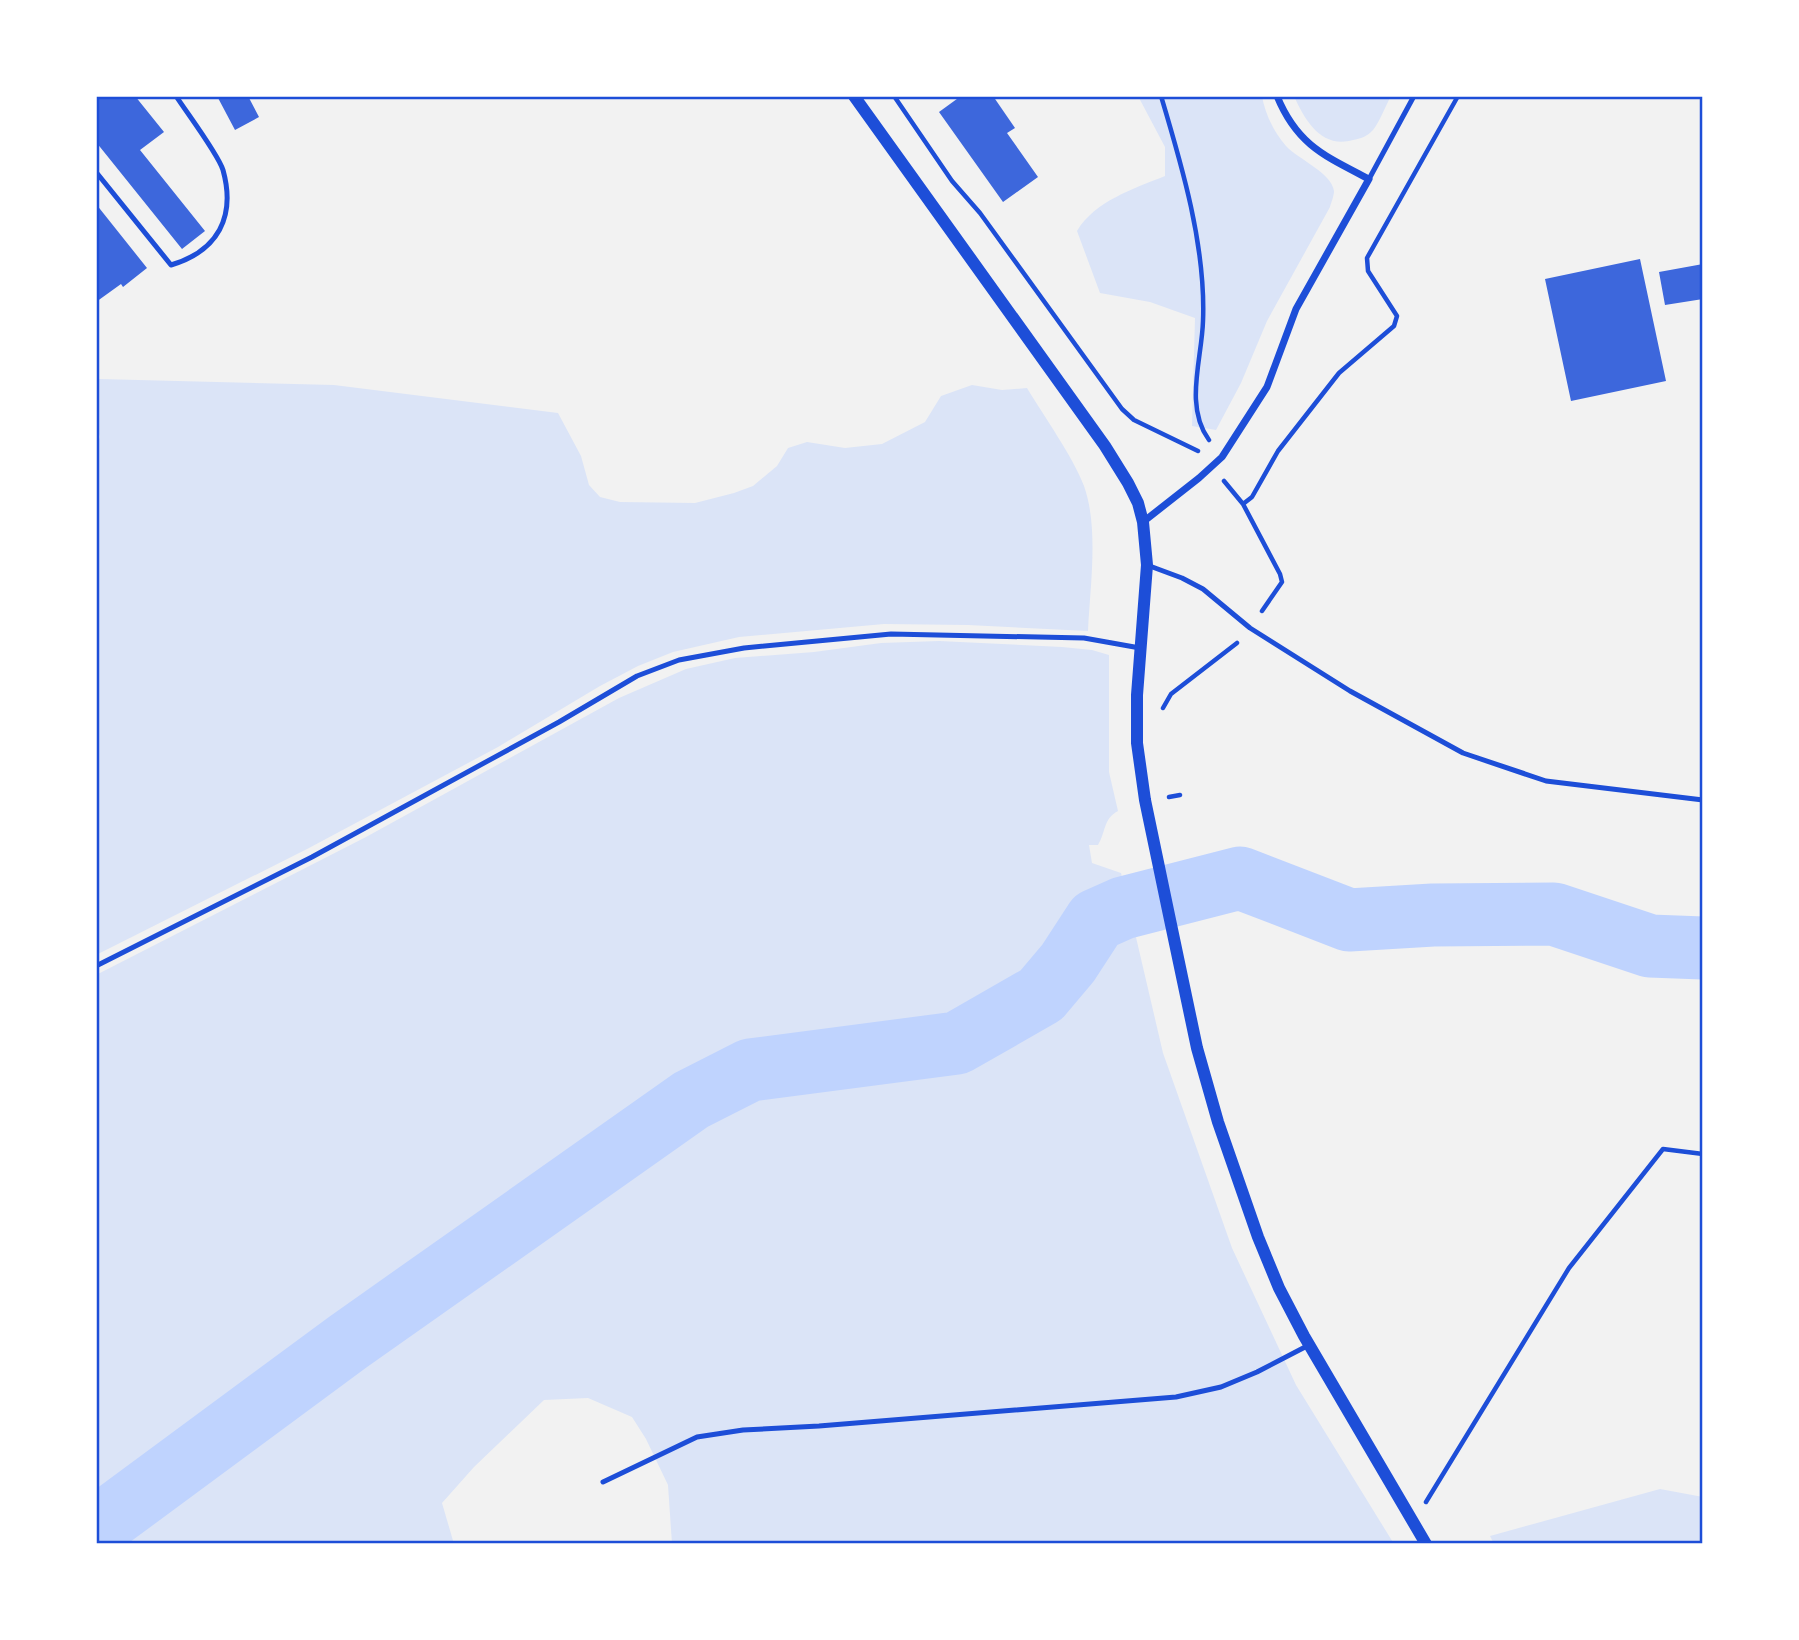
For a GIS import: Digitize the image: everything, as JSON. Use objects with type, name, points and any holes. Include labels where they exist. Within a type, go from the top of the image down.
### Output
[{"type":"street","points":[[854,96],[1105,446],[1138,503],[1143,522],[1147,565],[1140,648],[1137,743],[1150,823],[1197,1048],[1239,1185],[1279,1289],[1426,1544]]},
{"type":"street","points":[[1143,522],[1222,457],[1267,387],[1296,309],[1369,179],[1328,158],[1305,142],[1286,119],[1277,96]]},
{"type":"lane","points":[[96,172],[171,265],[190,260],[216,239],[228,211],[223,168],[176,96]]},
{"type":"lane","points":[[1369,179],[1414,96]]},
{"type":"lane","points":[[1147,565],[1203,589],[1250,628],[1350,691],[1463,753],[1546,781],[1703,800]]},
{"type":"lane","points":[[96,966],[312,857],[559,722],[637,676],[679,660],[744,648],[891,634],[1084,638],[1140,648]]},
{"type":"lane","points":[[603,1482],[697,1437],[743,1430],[1177,1397],[1221,1387],[1258,1373],[1309,1345]]},
{"type":"path","points":[[894,96],[952,181],[980,213],[1122,409],[1149,428],[1195,449],[1243,504],[1273,556],[1282,582],[1250,628],[1240,642],[1171,694],[1161,714]]},
{"type":"path","points":[[1161,96],[1174,140],[1201,262],[1203,321],[1196,401],[1201,430],[1222,457]]},
{"type":"path","points":[[1243,504],[1252,497],[1278,451],[1339,373],[1394,326],[1397,316],[1368,271],[1367,258],[1458,96]]},
{"type":"path","points":[[1167,787],[1168,797],[1180,795]]},
{"type":"path","points":[[1408,1514],[1428,1500],[1437,1487],[1569,1268],[1663,1149],[1703,1154]]},
{"type":"shaded area","points":[[1138,96],[1262,96],[1268,116],[1282,141],[1327,178],[1334,191],[1330,207],[1267,321],[1241,383],[1216,430],[1192,426],[1195,318],[1150,302],[1100,293],[1077,231],[1104,204],[1165,176],[1165,147]]},
{"type":"shaded area","points":[[1294,96],[1391,96],[1371,132],[1361,138],[1342,142],[1324,137],[1316,131]]},
{"type":"shaded area","points":[[96,381],[334,385],[558,413],[581,456],[589,485],[600,497],[620,502],[695,503],[753,486],[777,466],[788,448],[807,442],[845,448],[882,444],[925,422],[941,396],[972,385],[1002,390],[1027,388],[1073,462],[1089,502],[1092,558],[1088,631],[884,624],[739,637],[673,652],[600,686],[498,747],[309,848],[96,955],[96,447],[100,437],[96,424]]},
{"type":"shaded area","points":[[939,641],[1062,647],[1109,655],[1109,772],[1118,811],[1107,822],[1098,845],[1089,845],[1092,863],[1121,873],[1163,1053],[1232,1248],[1296,1385],[1394,1544],[672,1544],[668,1485],[646,1439],[632,1417],[588,1398],[544,1400],[474,1467],[442,1503],[454,1544],[96,1544],[96,975],[366,837],[619,698],[686,669],[735,658],[814,652],[881,643]]},
{"type":"shaded area","points":[[1660,1489],[1703,1497],[1703,1544],[1494,1544],[1490,1536]]},
{"type":"building","points":[[96,96],[135,96],[164,132],[140,150],[205,231],[182,249],[96,142]]},
{"type":"building","points":[[217,96],[248,96],[259,117],[235,130]]},
{"type":"building","points":[[961,96],[993,96],[1015,128],[1007,133],[1038,177],[1003,202],[939,112]]},
{"type":"building","points":[[96,204],[147,268],[123,287],[121,284],[96,302]]},
{"type":"building","points":[[1640,259],[1666,381],[1571,401],[1545,279]]},
{"type":"building","points":[[1703,264],[1703,299],[1665,305],[1659,272]]},
{"type":"waterway","points":[[96,1528],[348,1342],[691,1100],[750,1070],[957,1043],[1041,995],[1068,963],[1096,920],[1123,908],[1240,878],[1349,920],[1433,915],[1554,914],[1650,946],[1703,948]]}]
